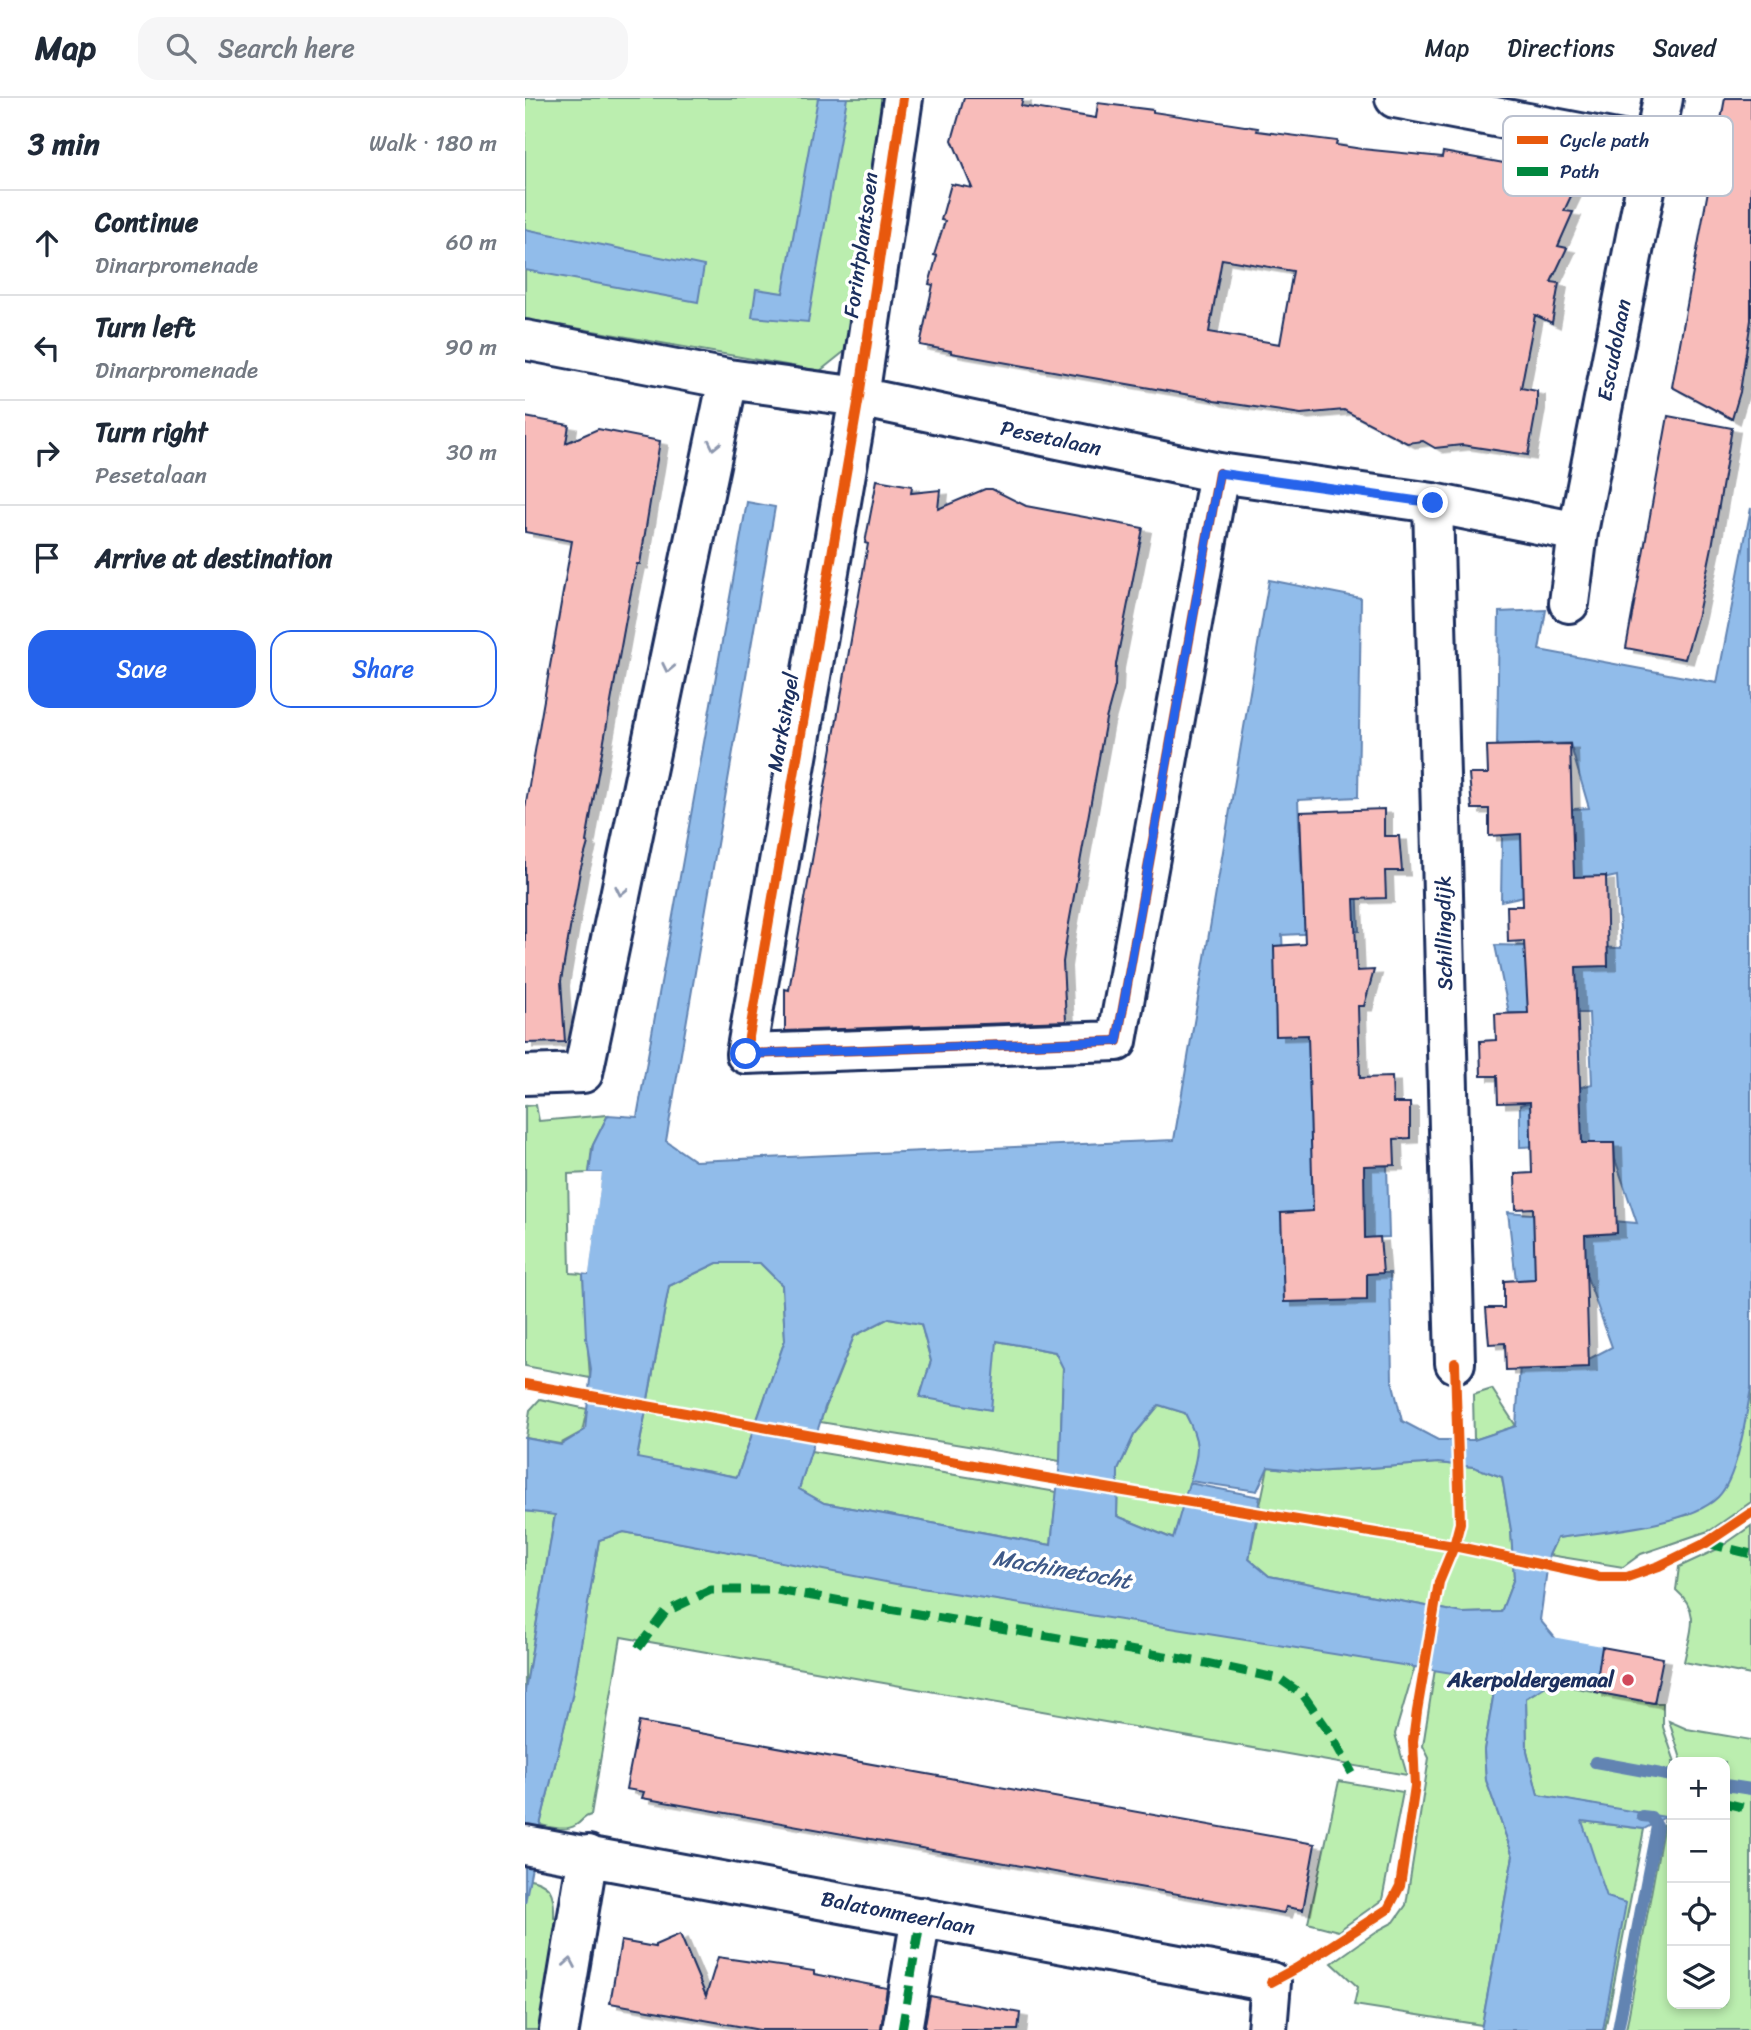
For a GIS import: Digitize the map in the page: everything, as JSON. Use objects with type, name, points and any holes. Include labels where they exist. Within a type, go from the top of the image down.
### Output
[{"type":"street","name":"Forintplantsoen","points":[[859,397],[903,98]]},
{"type":"street","points":[[1395,98],[1503,119]]},
{"type":"street","name":"Escudolaan","points":[[1660,116],[1663,98]]},
{"type":"street","name":"Escudolaan","points":[[1569,603],[1578,532],[1644,196]]},
{"type":"street","name":"Pesetalaan","points":[[525,340],[728,379],[859,397],[1219,473],[1433,503],[1578,532]]},
{"type":"street","points":[[525,1075],[583,1073],[728,379]]},
{"type":"street","name":"Marksingel","points":[[859,397],[746,1054],[1117,1041],[1219,473]]},
{"type":"street","name":"Schillingdijk","points":[[1433,503],[1455,1363]]},
{"type":"street","name":"Balatonmeerlaan","points":[[538,1847],[1271,1982],[1267,2030]]},
{"type":"street","points":[[559,2030],[588,1856]]},
{"type":"street","points":[[902,2030],[921,1917]]},
{"type":"green space","points":[[525,98],[893,98],[850,347],[820,371],[525,319]]},
{"type":"green space","points":[[536,1105],[539,1121],[608,1115],[592,1147],[589,1173],[568,1174],[570,1273],[583,1274],[590,1378],[525,1366],[525,1106]]},
{"type":"green space","points":[[717,1263],[760,1263],[782,1285],[785,1340],[737,1477],[637,1459],[669,1286]]},
{"type":"green space","points":[[889,1318],[921,1324],[931,1361],[920,1396],[997,1341],[1055,1352],[1063,1367],[1060,1461],[820,1422],[854,1336]]},
{"type":"green space","points":[[1751,1380],[1751,1502],[1711,1530],[1641,1554],[1623,1567],[1549,1555],[1557,1538],[1688,1515]]},
{"type":"green space","points":[[1492,1389],[1516,1426],[1474,1440],[1473,1395]]},
{"type":"green space","points":[[540,1399],[587,1409],[582,1432],[560,1444],[526,1438],[530,1410]]},
{"type":"green space","points":[[1159,1405],[1185,1413],[1195,1432],[1198,1453],[1174,1539],[1117,1516],[1118,1470],[1134,1435]]},
{"type":"green space","points":[[811,1451],[1057,1492],[1051,1545],[824,1503],[799,1489]]},
{"type":"green space","points":[[1438,1463],[1474,1467],[1502,1477],[1511,1530],[1514,1578],[1501,1612],[1463,1613],[1269,1576],[1249,1559],[1268,1467],[1315,1472]]},
{"type":"green space","points":[[525,1511],[555,1514],[525,1691]]},
{"type":"green space","points":[[1751,1526],[1751,1675],[1684,1662],[1692,1615],[1684,1598],[1676,1590],[1679,1567],[1718,1549]]},
{"type":"green space","points":[[624,1532],[920,1585],[1415,1666],[1395,1734],[1407,1775],[621,1637],[591,1815],[567,1828],[540,1825],[572,1696],[599,1540]]},
{"type":"green space","points":[[1435,1669],[1496,1680],[1484,1750],[1486,1780],[1513,1856],[1482,2025],[1354,2005],[1358,1987],[1332,1963],[1394,1922],[1406,1905],[1429,1758],[1423,1746]]},
{"type":"green space","points":[[1551,1683],[1663,1703],[1663,1727],[1673,1757],[1667,1757],[1667,2009],[1730,2009],[1730,1757],[1680,1757],[1669,1721],[1687,1729],[1751,1740],[1751,2030],[1626,2030],[1665,1818],[1538,1795],[1527,1752],[1526,1698]]},
{"type":"green space","points":[[1339,1781],[1403,1792],[1382,1900],[1338,1931],[1308,1923]]},
{"type":"green space","points":[[1559,1818],[1644,1829],[1605,2030],[1508,2030]]},
{"type":"green space","points":[[525,1878],[541,1882],[550,1890],[554,1901],[554,1918],[567,1921],[544,2030],[525,2030]]},
{"type":"water","points":[[818,98],[847,98],[808,322],[752,317],[756,289],[783,293]]},
{"type":"water","points":[[525,229],[704,266],[698,302],[525,270]]},
{"type":"water","points":[[747,502],[775,507],[666,1141],[695,1161],[1174,1140],[1269,580],[1361,598],[1358,797],[1298,800],[1302,885],[1357,882],[1359,931],[1282,935],[1286,1020],[1347,1017],[1320,1154],[1387,1166],[1389,1237],[1365,1238],[1364,1211],[1281,1213],[1367,1273],[1390,1273],[1392,1380],[1402,1421],[1438,1440],[1474,1440],[1516,1426],[1520,1364],[1585,1361],[1612,1347],[1587,1277],[1516,1280],[1508,1212],[1637,1223],[1615,1159],[1614,1143],[1520,1147],[1520,1105],[1592,1084],[1589,1013],[1509,1013],[1495,945],[1621,948],[1617,876],[1501,901],[1502,838],[1498,814],[1589,808],[1570,743],[1497,746],[1499,612],[1546,610],[1539,650],[1717,683],[1751,508],[1751,1388],[1744,1430],[1725,1488],[1704,1507],[1686,1515],[1642,1526],[1557,1538],[1549,1555],[1540,1620],[1570,1656],[1582,1658],[1578,1675],[1567,1673],[1526,1698],[1527,1752],[1538,1795],[1665,1817],[1644,1829],[1582,1821],[1607,1897],[1626,1903],[1603,2030],[1481,2030],[1513,1856],[1486,1780],[1484,1750],[1496,1680],[896,1584],[624,1532],[599,1540],[572,1696],[540,1825],[525,1903],[525,1691],[555,1515],[525,1511],[525,1438],[561,1445],[585,1430],[591,1369],[586,1338],[583,1274],[588,1274],[601,1173],[589,1173],[593,1145],[608,1115],[637,1117]],"holes":[[[717,1263],[760,1263],[782,1285],[785,1340],[737,1477],[637,1458],[669,1286]],[[889,1318],[921,1324],[931,1361],[920,1397],[991,1410],[997,1341],[1055,1352],[1063,1368],[1060,1461],[1051,1545],[824,1503],[799,1489],[825,1407],[854,1336]],[[1159,1405],[1185,1413],[1194,1431],[1197,1446],[1190,1481],[1257,1491],[1268,1467],[1315,1472],[1438,1463],[1474,1467],[1502,1477],[1511,1530],[1514,1578],[1501,1612],[1463,1613],[1269,1576],[1249,1559],[1260,1497],[1189,1483],[1173,1539],[1117,1516],[1118,1470],[1134,1435]]]},
{"type":"pier","points":[[585,1173],[602,1173],[589,1274],[580,1273],[586,1270],[598,1176],[588,1177]]},
{"type":"building","points":[[964,98],[1023,98],[1021,106],[1096,118],[1098,103],[1258,128],[1257,131],[1337,141],[1336,145],[1362,149],[1442,157],[1443,152],[1503,163],[1503,196],[1571,196],[1564,211],[1573,212],[1558,246],[1567,248],[1551,282],[1559,283],[1552,323],[1535,315],[1521,388],[1537,391],[1528,455],[1462,445],[1435,448],[1423,441],[1407,443],[1344,410],[1301,414],[1214,401],[920,345],[933,285],[929,284],[937,256],[934,255],[945,221],[941,220],[951,184],[972,188],[952,140]],"holes":[[[1222,259],[1293,271],[1280,344],[1209,332]]]},
{"type":"building","points":[[1725,98],[1751,98],[1751,320],[1740,392],[1732,419],[1672,387],[1707,196],[1733,196],[1733,116],[1722,116]]},
{"type":"building","points":[[1668,416],[1732,428],[1712,547],[1685,659],[1626,648]]},
{"type":"building","points":[[525,417],[569,425],[566,443],[598,429],[660,441],[640,564],[637,564],[630,597],[586,842],[588,843],[580,871],[561,981],[565,1042],[525,1043],[525,808],[572,541],[525,532]]},
{"type":"building","points":[[877,480],[912,486],[911,493],[940,490],[938,509],[985,489],[992,489],[1026,506],[1143,528],[1068,929],[1063,962],[1066,1021],[785,1031],[785,989],[789,990]]},
{"type":"building","points":[[1570,744],[1574,877],[1606,876],[1608,966],[1576,967],[1582,1143],[1614,1143],[1617,1233],[1585,1235],[1589,1367],[1506,1370],[1505,1343],[1489,1344],[1486,1308],[1504,1308],[1504,1281],[1535,1279],[1533,1208],[1516,1209],[1515,1174],[1532,1173],[1530,1102],[1498,1103],[1497,1076],[1481,1076],[1480,1041],[1496,1040],[1495,1014],[1528,1013],[1524,941],[1508,942],[1507,906],[1523,906],[1521,834],[1489,836],[1489,809],[1472,809],[1469,774],[1488,774],[1487,746]]},
{"type":"building","points":[[1384,809],[1384,836],[1399,836],[1402,871],[1385,871],[1386,898],[1354,899],[1357,971],[1374,970],[1364,1006],[1358,1006],[1360,1078],[1392,1077],[1393,1103],[1410,1103],[1410,1138],[1394,1139],[1395,1165],[1364,1166],[1365,1238],[1380,1237],[1383,1273],[1367,1274],[1367,1300],[1284,1302],[1281,1213],[1313,1211],[1308,1035],[1276,1036],[1274,946],[1305,944],[1300,812]]},
{"type":"building","name":"Akerpoldergemaal","points":[[1602,1647],[1663,1658],[1654,1703],[1595,1692]]},
{"type":"building","points":[[639,1722],[1315,1844],[1303,1910],[1286,1907],[1284,1913],[642,1798],[644,1792],[626,1789]]},
{"type":"building","points":[[680,1934],[706,1996],[718,1957],[814,1971],[814,1974],[887,1988],[881,2030],[760,2030],[610,2003],[621,1941],[655,1947]]},
{"type":"building","points":[[930,1996],[1020,2013],[1018,2030],[924,2030]]},
{"type":"waterway","name":"Machinetocht","points":[[1522,1654],[1599,1668]]},
{"type":"waterway","points":[[1595,1762],[1667,1775]]},
{"type":"waterway","points":[[1730,1786],[1751,1789]]},
{"type":"waterway","points":[[1618,2030],[1657,1826],[1651,1817],[1642,1816]]},
{"type":"marked path","points":[[1706,1543],[1751,1554]]},
{"type":"marked path","points":[[638,1648],[665,1612],[711,1590],[777,1590],[1206,1663],[1280,1679],[1304,1696],[1330,1733],[1352,1773]]},
{"type":"marked path","points":[[1730,1804],[1751,1809]]},
{"type":"marked path","points":[[902,2030],[921,1917]]},
{"type":"cycle path","points":[[903,98],[859,397],[746,1054],[1117,1041],[1219,473]]},
{"type":"cycle path","points":[[1271,1982],[1388,1909],[1400,1886],[1415,1786],[1413,1741],[1417,1711],[1439,1582],[1460,1523],[1455,1363]]},
{"type":"cycle path","points":[[525,1384],[1040,1477],[1454,1546],[1600,1577],[1627,1577],[1659,1566],[1706,1543],[1751,1513]]},
{"type":"place","name":"Akerpoldergemaal","points":[[1628,1680]]},
{"type":"route","points":[[746,1054],[1117,1041],[1219,473],[1433,503]]}]
